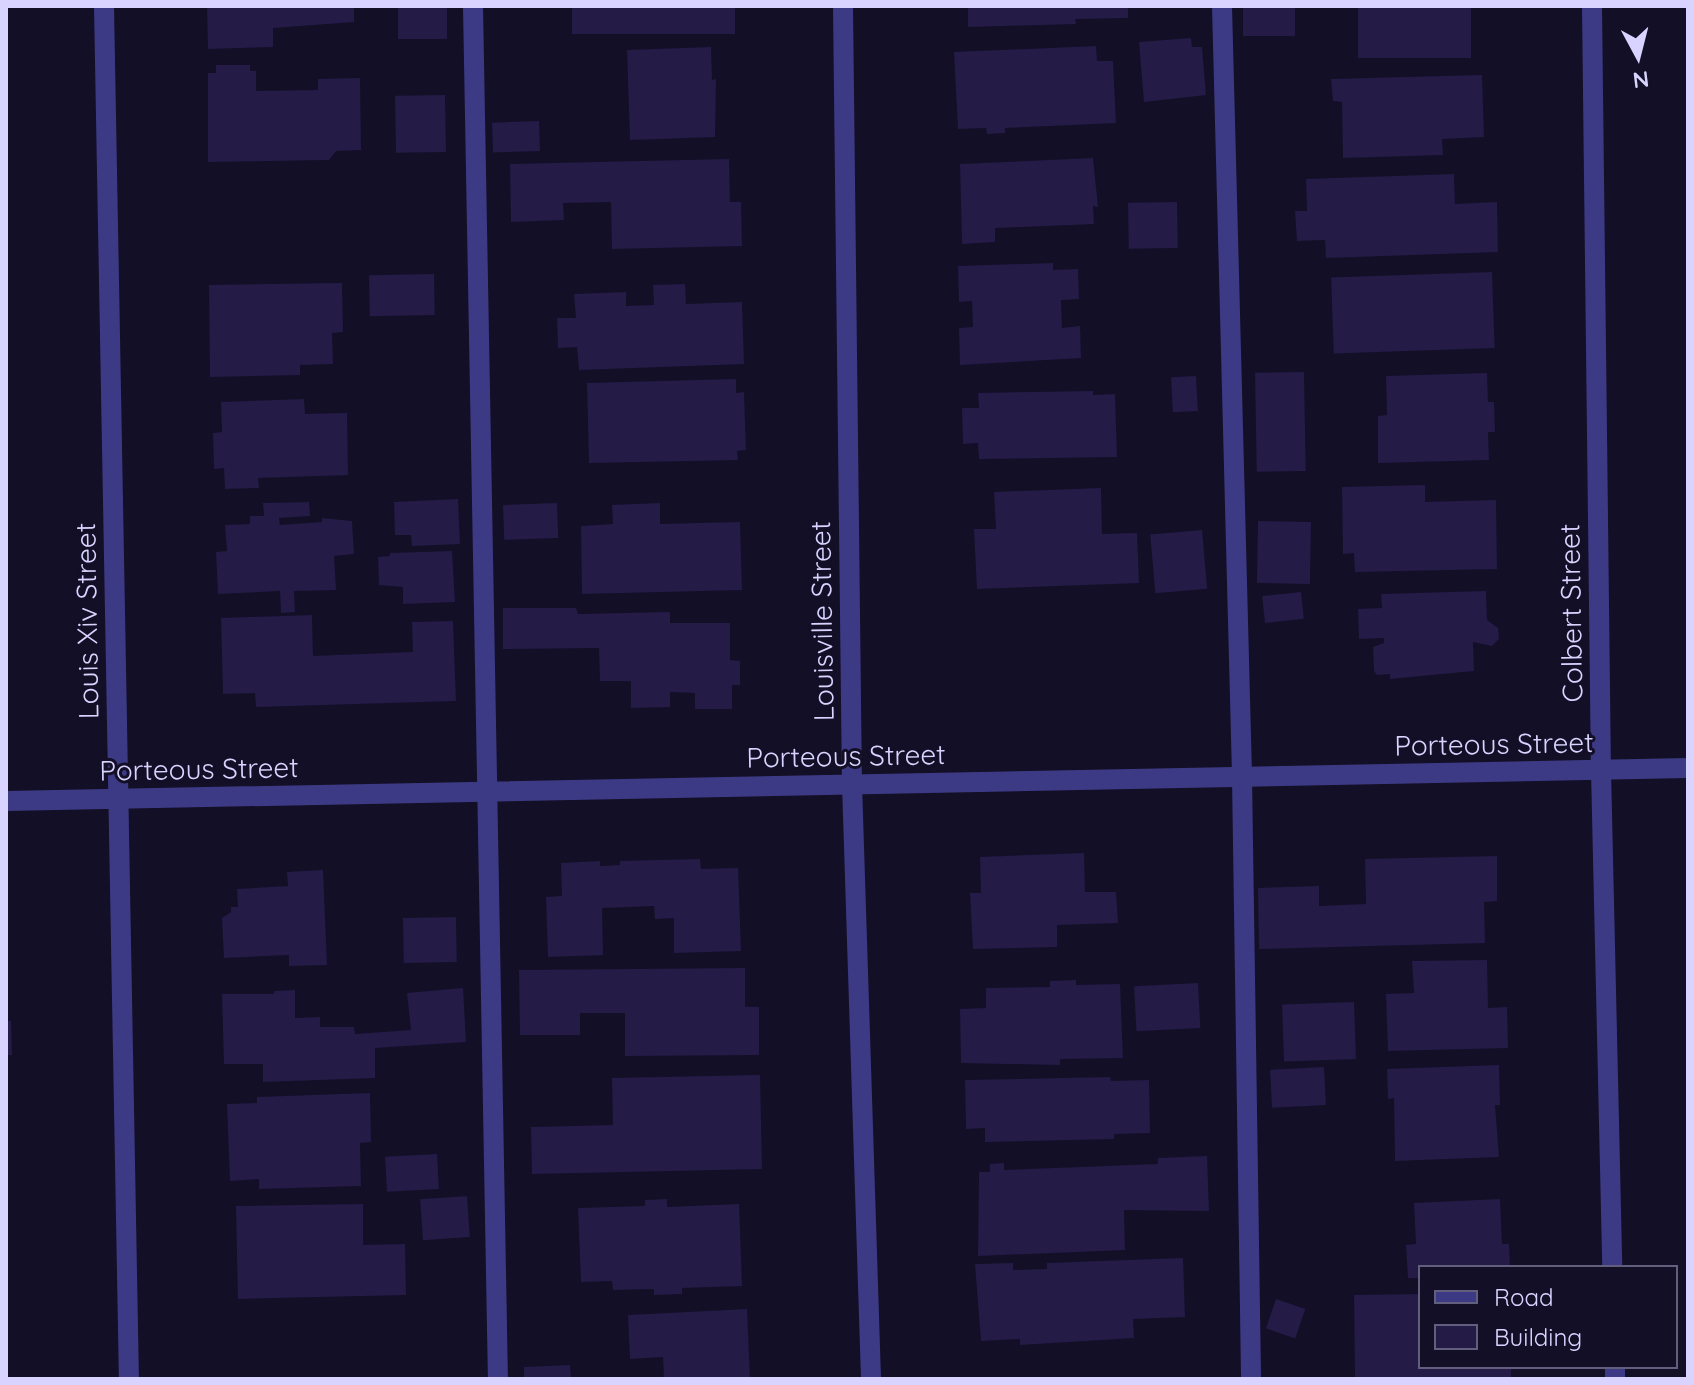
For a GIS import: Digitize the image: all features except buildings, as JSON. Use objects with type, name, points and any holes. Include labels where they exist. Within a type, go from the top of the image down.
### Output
[{"type":"street","name":"Louis Xiv Street","points":[[104,6],[129,1379]]},
{"type":"street","points":[[473,6],[498,1379]]},
{"type":"street","name":"Louisville Street","points":[[843,6],[852,784],[871,1379]]},
{"type":"street","points":[[1222,6],[1242,777],[1251,1379]]},
{"type":"street","name":"Colbert Street","points":[[1592,6],[1601,770],[1612,1265]]},
{"type":"street","name":"Porteous Street","points":[[6,801],[1688,768]]}]
